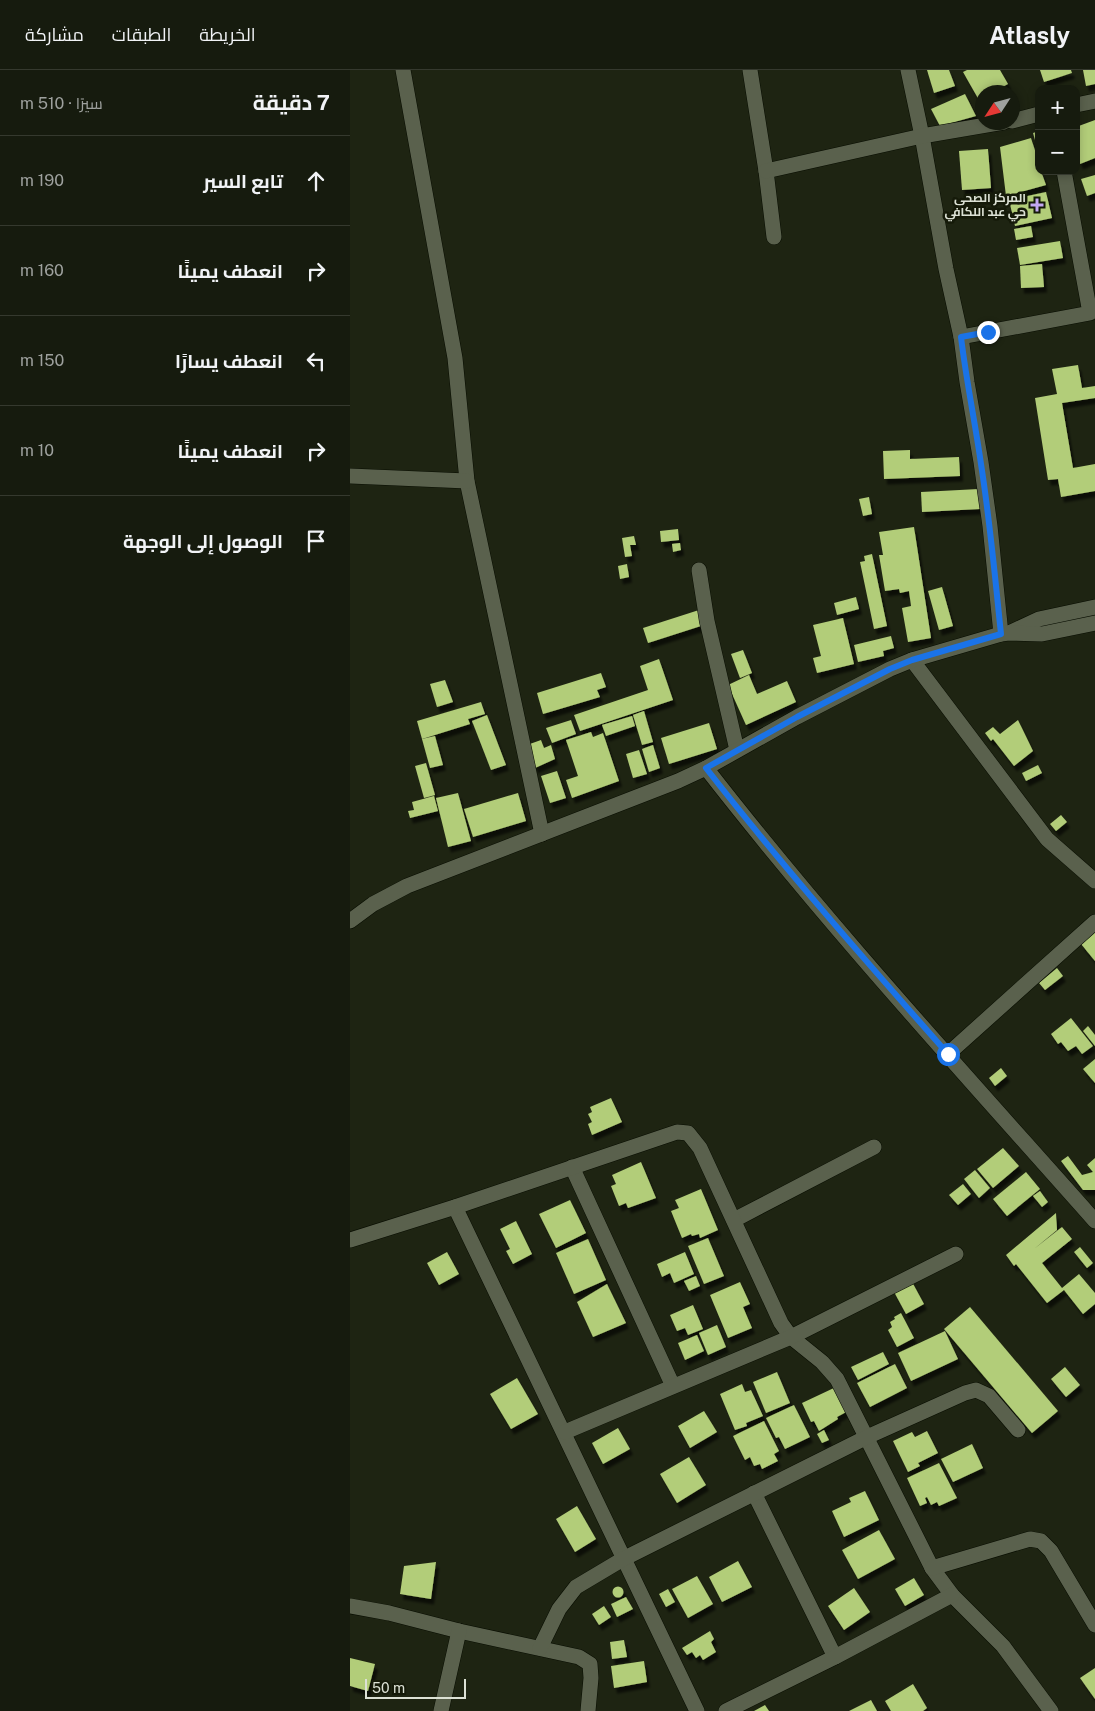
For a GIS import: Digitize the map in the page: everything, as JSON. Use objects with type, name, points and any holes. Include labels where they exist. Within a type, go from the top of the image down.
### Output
[{"type":"street","points":[[403,70],[455,358],[467,481],[542,834]]},
{"type":"street","points":[[750,70],[774,237]]},
{"type":"street","points":[[908,70],[922,136],[944,261],[961,337],[1005,633]]},
{"type":"street","points":[[1080,104],[1095,101]]},
{"type":"street","points":[[1020,118],[1035,115]]},
{"type":"street","points":[[766,171],[922,136],[975,127]]},
{"type":"street","points":[[961,337],[1093,313],[1065,175]]},
{"type":"street","points":[[350,476],[467,481]]},
{"type":"street","points":[[699,570],[707,621],[737,750]]},
{"type":"street","points":[[350,921],[373,904],[407,886],[678,781],[706,768],[805,712],[890,669],[912,660],[1005,633],[1039,619],[1095,607]]},
{"type":"street","points":[[1005,633],[1042,634],[1095,623]]},
{"type":"street","points":[[912,660],[1047,839],[1095,881]]},
{"type":"street","points":[[706,768],[742,815],[836,926],[1095,1221]]},
{"type":"street","points":[[948,1054],[1095,922]]},
{"type":"street","points":[[350,1240],[677,1132],[688,1133],[700,1148],[781,1323],[791,1337],[822,1362],[837,1379],[932,1568],[952,1595],[1002,1646],[1051,1711]]},
{"type":"street","points":[[734,1220],[874,1147]]},
{"type":"street","points":[[572,1167],[673,1386]]},
{"type":"street","points":[[455,1206],[565,1432],[623,1559],[697,1711]]},
{"type":"street","points":[[565,1432],[791,1337],[956,1254]]},
{"type":"street","points":[[540,1648],[559,1609],[576,1587],[623,1559],[867,1437],[976,1390],[989,1396],[1018,1430]]},
{"type":"street","points":[[754,1493],[835,1657]]},
{"type":"street","points":[[932,1568],[1030,1539],[1042,1541],[1051,1551],[1095,1625]]},
{"type":"street","points":[[726,1711],[835,1657],[952,1595]]},
{"type":"street","points":[[350,1606],[389,1613],[459,1631],[579,1657],[590,1664],[591,1678],[588,1711]]},
{"type":"street","points":[[442,1711],[459,1631]]},
{"type":"building","points":[[927,70],[949,70],[955,86],[934,93]]},
{"type":"building","points":[[967,70],[1000,70],[1008,84],[975,85],[975,93],[963,72]]},
{"type":"building","points":[[1040,70],[1071,70],[1072,73],[1044,82]]},
{"type":"building","points":[[1083,70],[1095,70],[1095,84],[1086,86]]},
{"type":"building","points":[[965,94],[975,116],[940,126],[931,109]]},
{"type":"building","points":[[1095,120],[1095,158],[1080,164],[1080,130],[1080,126]]},
{"type":"building","points":[[1031,138],[1035,150],[1035,175],[1042,175],[1046,185],[1006,196],[1000,147]]},
{"type":"building","points":[[988,149],[991,188],[962,190],[959,151]]},
{"type":"building","points":[[1095,175],[1095,193],[1087,196],[1081,179]]},
{"type":"building","points":[[1046,192],[1052,218],[1015,226],[1009,200]]},
{"type":"building","points":[[1031,226],[1033,237],[1016,240],[1014,229]]},
{"type":"building","points":[[1060,241],[1063,258],[1020,265],[1017,248]]},
{"type":"building","points":[[1042,264],[1044,287],[1021,288],[1020,266]]},
{"type":"building","points":[[1078,365],[1082,388],[1095,386],[1095,398],[1062,403],[1073,468],[1095,464],[1095,491],[1061,497],[1058,479],[1048,480],[1035,398],[1057,394],[1052,369]]},
{"type":"building","points":[[910,450],[910,459],[959,457],[960,476],[884,479],[883,451]]},
{"type":"building","points":[[979,489],[980,509],[922,512],[921,492]]},
{"type":"building","points":[[869,497],[872,514],[863,516],[859,499]]},
{"type":"building","points":[[914,527],[931,638],[908,642],[902,608],[911,606],[909,591],[900,593],[899,589],[885,591],[879,555],[883,555],[879,532]]},
{"type":"building","points":[[678,529],[679,540],[661,542],[660,531]]},
{"type":"building","points":[[634,536],[636,545],[630,545],[632,556],[625,557],[622,538]]},
{"type":"building","points":[[680,543],[681,550],[673,552],[672,544]]},
{"type":"building","points":[[872,554],[887,626],[874,629],[860,562],[865,561],[864,556]]},
{"type":"building","points":[[627,564],[629,577],[620,579],[618,566]]},
{"type":"building","points":[[942,587],[953,626],[939,630],[928,591]]},
{"type":"building","points":[[856,597],[859,609],[837,615],[834,603]]},
{"type":"building","points":[[699,610],[704,625],[648,643],[643,628]]},
{"type":"building","points":[[843,618],[854,664],[817,673],[813,658],[821,656],[813,625]]},
{"type":"building","points":[[891,636],[894,648],[883,651],[884,656],[858,662],[854,645]]},
{"type":"building","points":[[743,650],[752,673],[740,678],[731,654]]},
{"type":"building","points":[[659,659],[673,700],[580,731],[574,715],[648,690],[640,666]]},
{"type":"building","points":[[601,673],[606,687],[597,690],[600,697],[543,714],[537,693]]},
{"type":"building","points":[[749,675],[757,694],[787,681],[796,702],[746,725],[728,685]]},
{"type":"building","points":[[445,680],[453,702],[437,707],[430,684]]},
{"type":"building","points":[[481,702],[485,714],[468,719],[470,724],[422,739],[417,721]]},
{"type":"building","points":[[644,711],[653,742],[642,745],[633,715]]},
{"type":"building","points":[[487,715],[506,765],[491,770],[472,721]]},
{"type":"building","points":[[632,716],[635,726],[606,736],[602,725]]},
{"type":"building","points":[[571,720],[576,734],[552,743],[546,728]]},
{"type":"building","points":[[1018,720],[1033,751],[1014,766],[993,739],[991,741],[985,733],[993,727],[1000,734]]},
{"type":"building","points":[[709,723],[717,749],[669,764],[661,738]]},
{"type":"building","points":[[591,732],[593,737],[603,733],[619,781],[572,798],[566,780],[578,776],[566,740]]},
{"type":"building","points":[[435,736],[443,765],[430,768],[422,739]]},
{"type":"building","points":[[541,740],[544,748],[551,745],[555,759],[535,768],[527,745]]},
{"type":"building","points":[[653,745],[660,768],[649,772],[642,749]]},
{"type":"building","points":[[639,750],[647,774],[633,778],[626,754]]},
{"type":"building","points":[[426,763],[435,795],[424,798],[415,766]]},
{"type":"building","points":[[1038,765],[1042,773],[1026,781],[1022,773]]},
{"type":"building","points":[[557,771],[566,798],[550,803],[541,776]]},
{"type":"building","points":[[458,793],[471,841],[448,847],[436,798]]},
{"type":"building","points":[[518,793],[526,821],[473,837],[464,809]]},
{"type":"building","points":[[434,796],[438,811],[410,818],[408,811],[414,810],[412,802]]},
{"type":"building","points":[[1061,815],[1067,822],[1056,831],[1050,824]]},
{"type":"building","points":[[1095,932],[1095,961],[1081,944]]},
{"type":"building","points":[[1057,968],[1063,976],[1045,990],[1039,983]]},
{"type":"building","points":[[1071,1018],[1093,1046],[1082,1054],[1076,1046],[1068,1051],[1061,1042],[1058,1044],[1051,1034]]},
{"type":"building","points":[[1088,1026],[1095,1035],[1095,1046],[1083,1031]]},
{"type":"building","points":[[1095,1059],[1095,1083],[1083,1069]]},
{"type":"building","points":[[1001,1068],[1007,1076],[995,1086],[989,1078]]},
{"type":"building","points":[[611,1098],[622,1122],[592,1135],[588,1124],[592,1122],[588,1114],[592,1112],[590,1107]]},
{"type":"building","points":[[1003,1148],[1019,1166],[993,1188],[977,1169]]},
{"type":"building","points":[[1068,1156],[1082,1175],[1093,1172],[1087,1165],[1095,1158],[1095,1190],[1083,1190],[1061,1161]]},
{"type":"building","points":[[641,1162],[656,1198],[628,1208],[626,1203],[619,1206],[611,1186],[616,1184],[612,1175]]},
{"type":"building","points":[[975,1170],[990,1188],[979,1198],[964,1179]]},
{"type":"building","points":[[1026,1172],[1040,1189],[1007,1216],[993,1199]]},
{"type":"building","points":[[963,1184],[971,1194],[958,1205],[949,1195]]},
{"type":"building","points":[[701,1189],[718,1230],[700,1238],[699,1234],[692,1236],[691,1234],[682,1238],[671,1211],[679,1208],[675,1200]]},
{"type":"building","points":[[1040,1191],[1048,1202],[1042,1207],[1033,1196]]},
{"type":"building","points":[[570,1200],[586,1233],[556,1248],[539,1214]]},
{"type":"building","points":[[1056,1213],[1057,1230],[1034,1249],[1062,1227],[1072,1239],[1042,1263],[1062,1288],[1079,1274],[1095,1293],[1095,1304],[1083,1314],[1064,1290],[1047,1303],[1016,1264],[1014,1266],[1006,1255]]},
{"type":"building","points":[[516,1221],[532,1254],[513,1264],[506,1251],[510,1249],[500,1229]]},
{"type":"building","points":[[708,1238],[724,1276],[704,1284],[688,1246]]},
{"type":"building","points":[[588,1239],[606,1280],[574,1294],[556,1253]]},
{"type":"building","points":[[1080,1247],[1093,1263],[1087,1268],[1074,1252]]},
{"type":"building","points":[[447,1252],[459,1274],[439,1285],[427,1263]]},
{"type":"building","points":[[685,1252],[694,1274],[674,1283],[670,1273],[662,1277],[657,1264]]},
{"type":"building","points":[[696,1276],[700,1286],[689,1291],[684,1281]]},
{"type":"building","points":[[911,1280],[924,1304],[906,1314],[893,1290]]},
{"type":"building","points":[[740,1282],[750,1304],[743,1307],[752,1328],[728,1338],[710,1295]]},
{"type":"building","points":[[607,1284],[626,1323],[593,1337],[577,1302]]},
{"type":"building","points":[[693,1305],[703,1329],[688,1335],[685,1328],[677,1331],[670,1315]]},
{"type":"building","points":[[970,1307],[1058,1411],[1032,1433],[944,1329]]},
{"type":"building","points":[[901,1313],[914,1338],[897,1347],[888,1330],[892,1327],[890,1322]]},
{"type":"building","points":[[717,1325],[726,1347],[708,1355],[699,1333]]},
{"type":"building","points":[[945,1331],[958,1359],[911,1381],[898,1353]]},
{"type":"building","points":[[697,1335],[704,1351],[685,1360],[678,1343]]},
{"type":"building","points":[[883,1352],[889,1364],[858,1380],[851,1367]]},
{"type":"building","points":[[895,1364],[907,1388],[870,1407],[857,1383]]},
{"type":"building","points":[[1065,1367],[1080,1385],[1066,1397],[1051,1379]]},
{"type":"building","points":[[777,1372],[790,1403],[766,1413],[753,1382]]},
{"type":"building","points":[[517,1378],[538,1414],[511,1429],[490,1394]]},
{"type":"building","points":[[742,1384],[745,1392],[751,1390],[763,1416],[746,1423],[747,1426],[735,1430],[720,1394]]},
{"type":"building","points":[[836,1387],[848,1411],[819,1431],[814,1421],[811,1422],[802,1403]]},
{"type":"building","points":[[794,1405],[810,1437],[785,1449],[779,1437],[776,1438],[766,1418]]},
{"type":"building","points":[[704,1411],[717,1432],[690,1448],[678,1426]]},
{"type":"building","points":[[764,1421],[779,1451],[774,1454],[778,1461],[762,1469],[760,1464],[754,1466],[750,1457],[745,1460],[733,1436]]},
{"type":"building","points":[[618,1428],[630,1449],[603,1464],[592,1443]]},
{"type":"building","points":[[824,1430],[829,1440],[822,1443],[817,1434]]},
{"type":"building","points":[[927,1431],[938,1453],[918,1463],[920,1466],[908,1472],[893,1441],[912,1432],[915,1437]]},
{"type":"building","points":[[972,1444],[983,1468],[953,1482],[941,1459]]},
{"type":"building","points":[[689,1457],[706,1485],[677,1503],[660,1474]]},
{"type":"building","points":[[939,1463],[957,1498],[939,1506],[937,1502],[931,1505],[927,1497],[925,1498],[927,1503],[920,1506],[907,1478]]},
{"type":"building","points":[[865,1491],[879,1520],[844,1537],[832,1511],[851,1502],[849,1498]]},
{"type":"building","points":[[577,1506],[596,1539],[575,1552],[556,1519]]},
{"type":"building","points":[[879,1530],[895,1559],[858,1579],[842,1550]]},
{"type":"building","points":[[738,1561],[752,1587],[722,1602],[709,1577]]},
{"type":"building","points":[[436,1562],[431,1599],[400,1594],[404,1566]]},
{"type":"building","points":[[697,1576],[713,1604],[688,1618],[672,1589]]},
{"type":"building","points":[[914,1578],[924,1595],[905,1606],[895,1589]]},
{"type":"building","points":[[616,1587],[620,1587],[623,1592],[622,1596],[616,1597],[613,1594],[613,1590]]},
{"type":"building","points":[[854,1588],[870,1612],[844,1630],[828,1606]]},
{"type":"building","points":[[668,1589],[675,1602],[666,1607],[659,1594]]},
{"type":"building","points":[[626,1597],[633,1609],[617,1617],[611,1604]]},
{"type":"building","points":[[604,1606],[611,1617],[599,1625],[592,1614]]},
{"type":"building","points":[[710,1631],[714,1639],[711,1642],[716,1652],[703,1660],[700,1655],[696,1658],[692,1652],[687,1655],[682,1648]]},
{"type":"building","points":[[624,1640],[627,1657],[612,1659],[610,1642]]},
{"type":"building","points":[[350,1658],[375,1664],[368,1691],[350,1686]]},
{"type":"building","points":[[644,1661],[647,1682],[614,1688],[611,1666]]},
{"type":"building","points":[[1095,1668],[1095,1699],[1080,1678]]},
{"type":"building","points":[[913,1684],[927,1708],[923,1711],[891,1711],[885,1701]]},
{"type":"building","points":[[871,1700],[877,1711],[849,1711]]},
{"type":"building","points":[[765,1705],[769,1711],[754,1711]]},
{"type":"place","name":"المركز الصحي حي عبد اللكافي","points":[[1037,205]]},
{"type":"route","points":[[948,1054],[742,815],[706,768],[797,717],[901,664],[1001,634],[990,526],[961,337],[988,332]]}]
